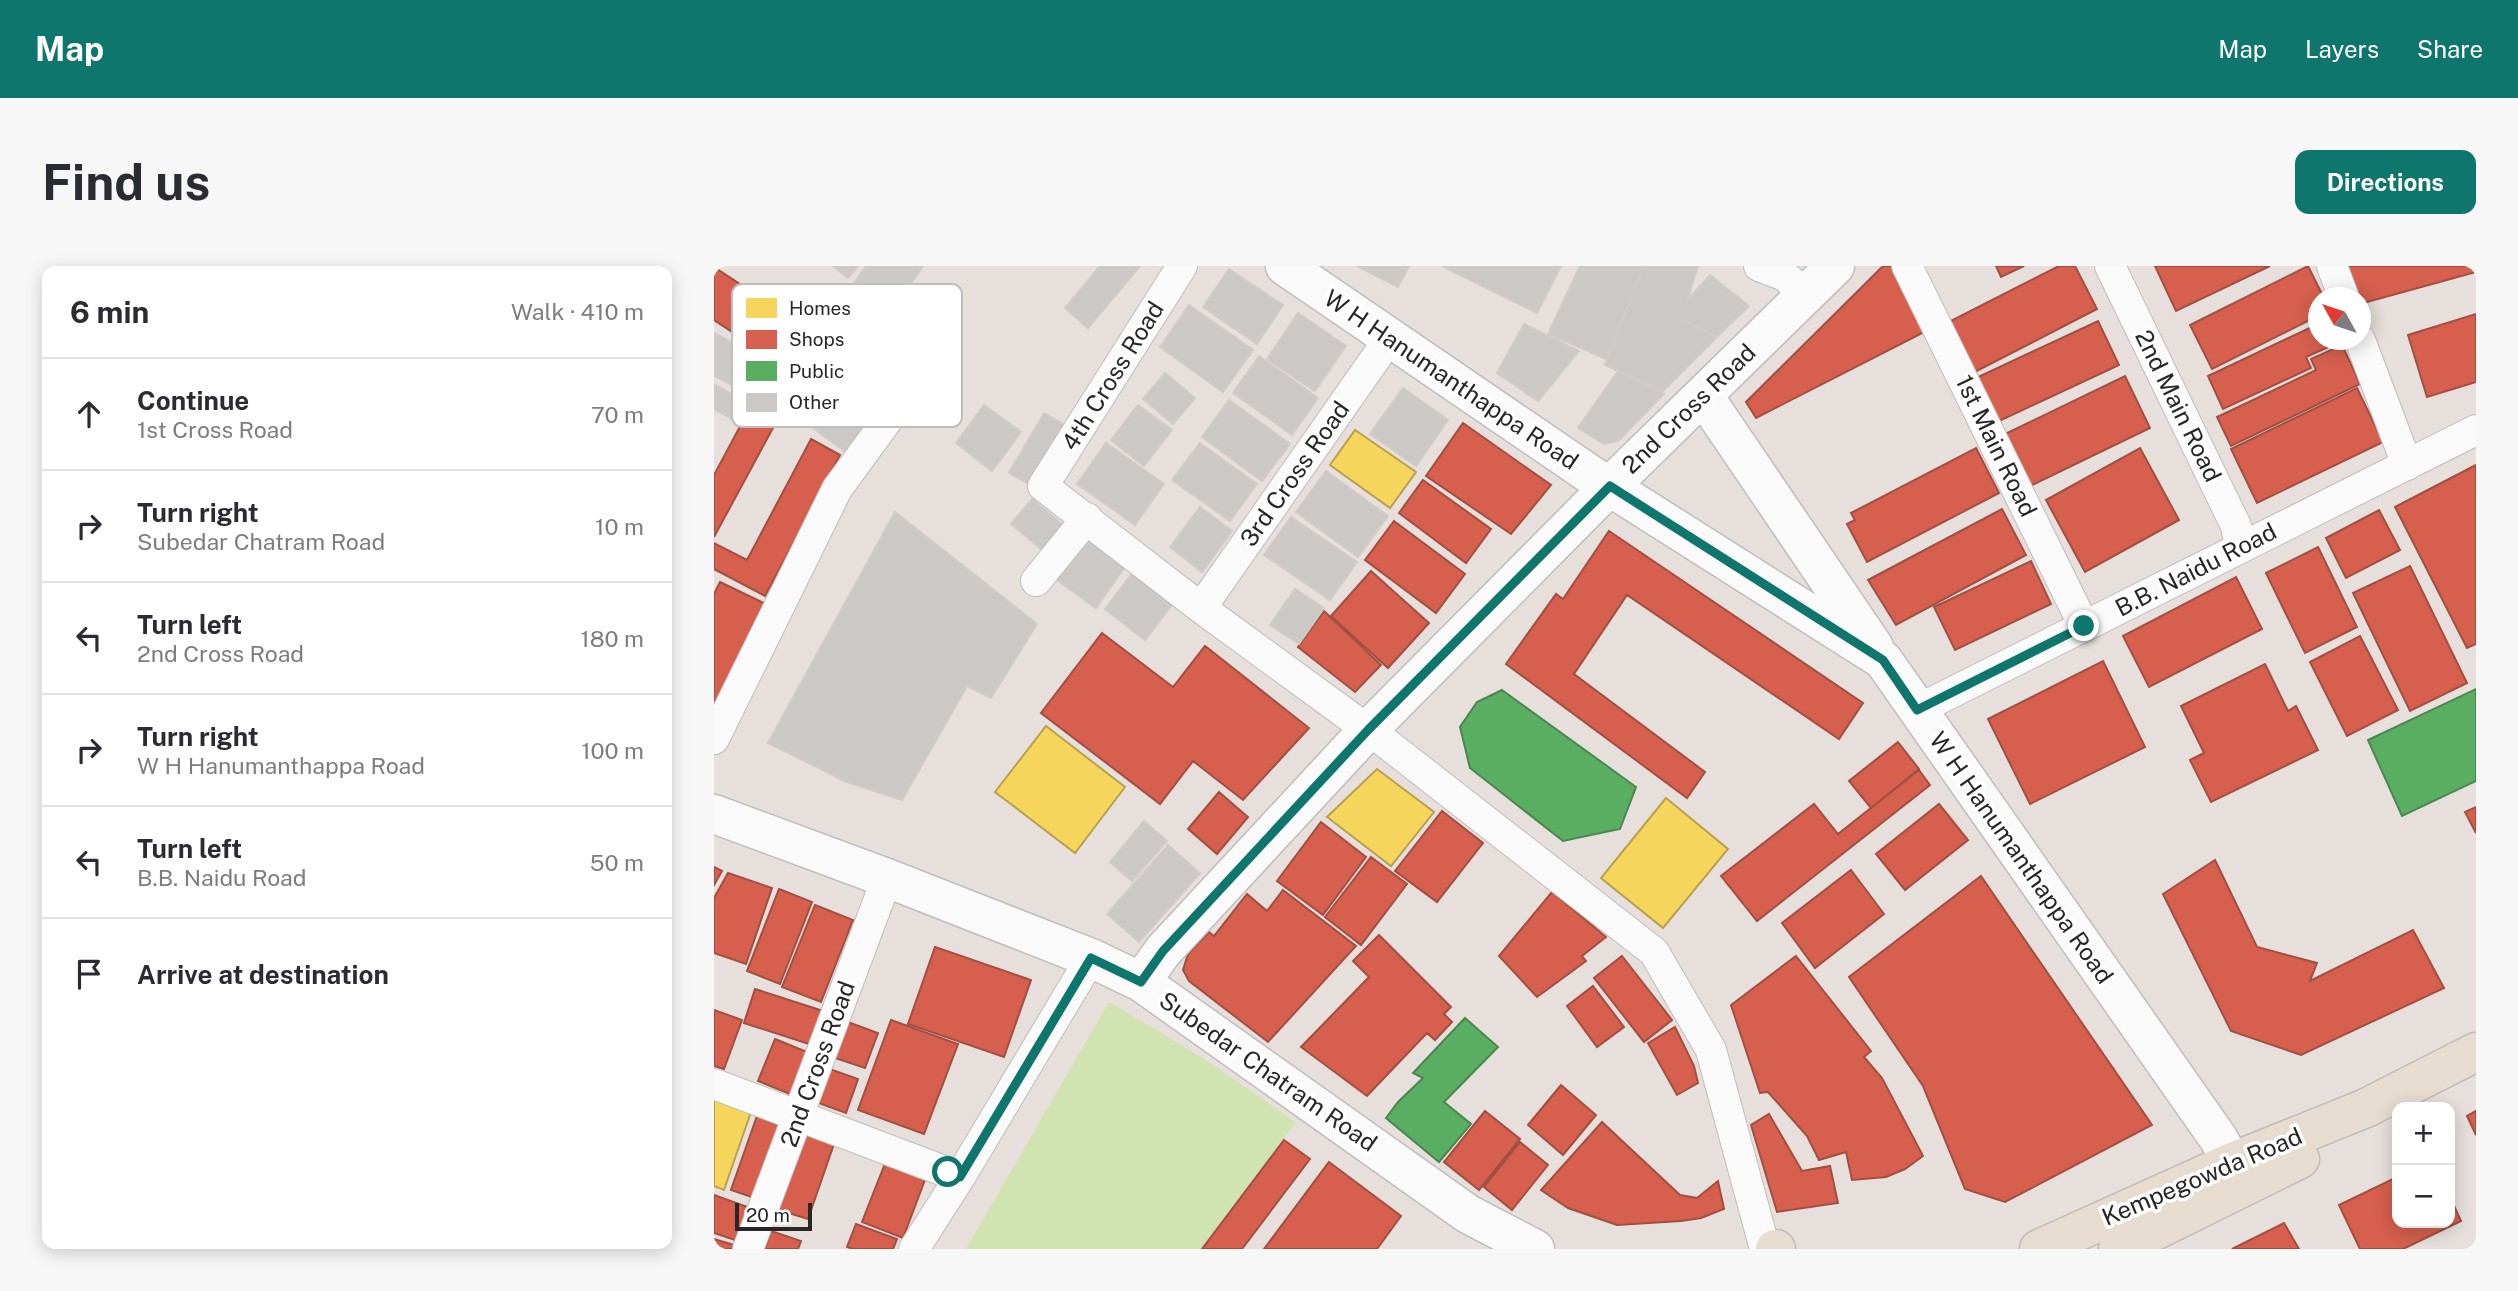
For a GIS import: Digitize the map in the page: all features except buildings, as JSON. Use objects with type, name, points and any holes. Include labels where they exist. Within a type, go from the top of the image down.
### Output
[{"type":"main road","name":"Kempegowda Road","points":[[2039,1249],[2232,1162],[2367,1108],[2476,1052]]},
{"type":"main road","name":"Kempegowda Road","points":[[2118,1249],[2271,1174],[2354,1129],[2367,1108]]},
{"type":"street","name":"4th Cross Road","points":[[1087,518],[1043,486],[1182,266]]},
{"type":"street","name":"W H Hanumanthappa Road","points":[[1285,266],[1610,486],[1883,660],[2218,1138],[2232,1162]]},
{"type":"street","points":[[1759,266],[1785,276],[1806,295]]},
{"type":"street","name":"2nd Cross Road","points":[[1141,982],[1163,951],[1368,730],[1610,486],[1835,266]]},
{"type":"street","name":"1st Main Road","points":[[1907,266],[2084,626]]},
{"type":"street","name":"2nd Main Road","points":[[2110,266],[2236,526],[2240,548]]},
{"type":"street","points":[[2332,266],[2340,287]]},
{"type":"street","name":"3rd Cross Road","points":[[1201,608],[1390,339]]},
{"type":"street","points":[[2364,350],[2407,465]]},
{"type":"street","points":[[1703,395],[1883,660]]},
{"type":"street","points":[[714,739],[837,489],[882,427]]},
{"type":"street","name":"B.B. Naidu Road","points":[[1917,710],[2476,430]]},
{"type":"street","points":[[1036,581],[1087,518],[1201,608],[1368,730],[1654,952],[1711,1050],[1765,1249]]},
{"type":"street","name":"Subedar Chatram Road","points":[[714,814],[1091,958],[1141,982],[1468,1214],[1535,1249]]},
{"type":"street","name":"2nd Cross Road","points":[[748,1249],[887,878]]},
{"type":"street","points":[[914,1249],[1091,958]]},
{"type":"street","points":[[714,1084],[960,1177]]},
{"type":"green space","points":[[1109,1002],[1201,1057],[1296,1122],[1202,1249],[966,1249]]},
{"type":"route","points":[[948,1172],[960,1177],[1091,958],[1141,982],[1163,951],[1238,867],[1368,730],[1610,486],[1883,660],[1917,710],[2084,626]]}]
